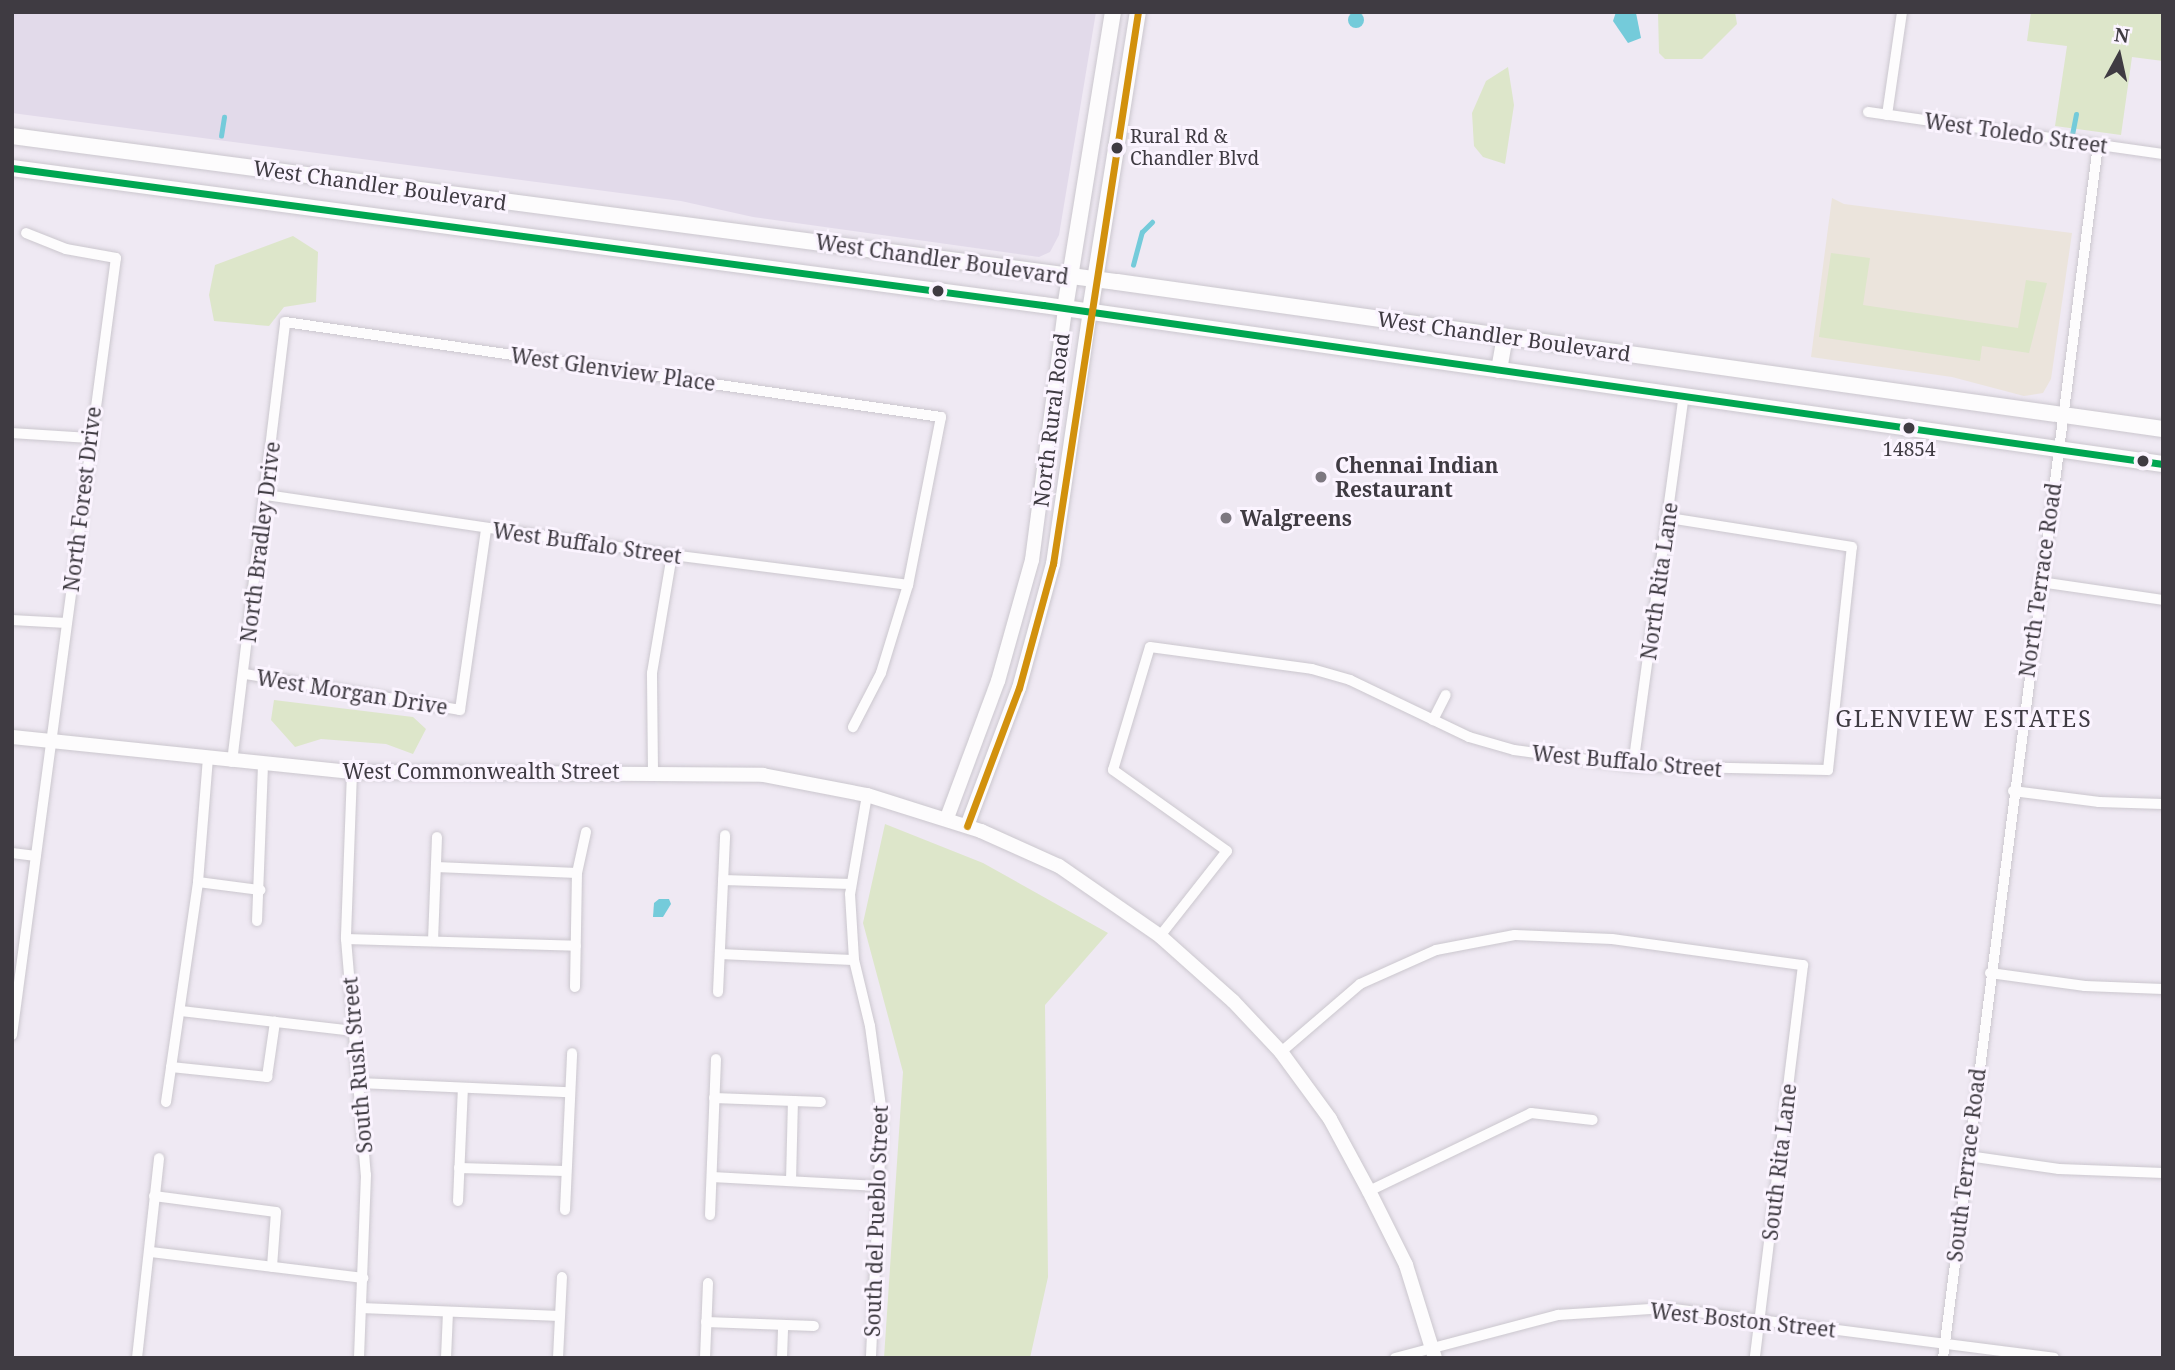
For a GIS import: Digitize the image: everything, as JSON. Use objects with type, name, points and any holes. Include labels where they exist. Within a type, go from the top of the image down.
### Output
[{"type":"main road","name":"North Rural Road","points":[[1065,308],[1113,12]]},
{"type":"main road","name":"North Rural Road","points":[[1090,311],[1138,12]]},
{"type":"main road","name":"West Chandler Boulevard","points":[[12,135],[1094,279],[2163,429]]},
{"type":"main road","name":"West Chandler Boulevard","points":[[12,168],[1090,311],[2163,464]]},
{"type":"main road","points":[[1499,370],[1505,337]]},
{"type":"street","points":[[1887,115],[1902,12]]},
{"type":"street","name":"West Toledo Street","points":[[1868,112],[2163,154]]},
{"type":"street","name":"North Terrace Road","points":[[1990,973],[2098,145]]},
{"type":"street","name":"North Forest Drive","points":[[13,1035],[53,740],[89,439],[116,258],[66,249],[26,233]]},
{"type":"street","name":"North Rural Road","points":[[947,818],[1011,641],[1040,511],[1065,308]]},
{"type":"street","name":"North Rural Road","points":[[967,826],[1019,688],[1040,618],[1061,515],[1090,311]]},
{"type":"street","name":"West Glenview Place","points":[[285,322],[941,417],[908,585]]},
{"type":"street","name":"North Bradley Drive","points":[[232,762],[285,322]]},
{"type":"street","name":"North Rita Lane","points":[[1633,766],[1684,396]]},
{"type":"street","points":[[12,433],[89,439]]},
{"type":"street","name":"West Buffalo Street","points":[[266,495],[485,529],[908,585]]},
{"type":"street","points":[[1040,511],[1061,515]]},
{"type":"street","name":"West Buffalo Street","points":[[1160,936],[1227,851],[1113,770],[1150,647],[1312,669],[1350,680],[1433,720],[1514,750],[1633,766],[1828,770],[1852,547],[1669,517]]},
{"type":"street","name":"West Morgan Drive","points":[[244,674],[460,710],[485,529]]},
{"type":"street","points":[[653,772],[652,673],[672,555]]},
{"type":"street","points":[[2039,582],[2163,600]]},
{"type":"street","points":[[853,727],[881,673],[908,585]]},
{"type":"street","points":[[12,620],[66,623]]},
{"type":"street","points":[[1433,720],[1446,695]]},
{"type":"street","name":"West Commonwealth Street","points":[[12,737],[232,762],[352,772],[653,772],[763,775],[867,795],[967,826],[1059,866],[1160,936],[1233,1001],[1281,1052],[1330,1119],[1369,1191],[1406,1265],[1434,1353]]},
{"type":"street","points":[[166,1102],[198,882],[208,759]]},
{"type":"street","points":[[257,921],[263,765]]},
{"type":"street","name":"South Rush Street","points":[[352,772],[346,939],[366,1175],[359,1358]]},
{"type":"street","points":[[2013,791],[2099,802],[2163,804]]},
{"type":"street","name":"South del Pueblo Street","points":[[867,795],[851,884],[854,960],[880,1081],[879,1186],[871,1358]]},
{"type":"street","points":[[575,987],[577,873],[586,832]]},
{"type":"street","points":[[718,992],[725,835]]},
{"type":"street","points":[[433,941],[437,838]]},
{"type":"street","points":[[12,853],[36,856]]},
{"type":"street","points":[[436,867],[577,873]]},
{"type":"street","points":[[723,880],[851,884]]},
{"type":"street","points":[[198,882],[260,890]]},
{"type":"street","name":"South Rita Lane","points":[[1281,1052],[1360,984],[1436,950],[1516,935],[1612,939],[1803,965],[1755,1358]]},
{"type":"street","points":[[346,939],[576,946]]},
{"type":"street","points":[[720,954],[854,960]]},
{"type":"street","points":[[1990,973],[2085,986],[2163,989]]},
{"type":"street","name":"South Terrace Road","points":[[1943,1358],[1990,973]]},
{"type":"street","points":[[181,1011],[354,1031]]},
{"type":"street","points":[[171,1067],[267,1077],[275,1022]]},
{"type":"street","points":[[565,1210],[572,1053]]},
{"type":"street","points":[[710,1215],[716,1059]]},
{"type":"street","points":[[359,1083],[569,1092]]},
{"type":"street","points":[[458,1200],[463,1088]]},
{"type":"street","points":[[714,1098],[821,1102]]},
{"type":"street","points":[[791,1181],[793,1101]]},
{"type":"street","points":[[1369,1191],[1531,1113],[1594,1120]]},
{"type":"street","points":[[1968,1156],[2059,1168],[2163,1173]]},
{"type":"street","points":[[138,1358],[159,1158]]},
{"type":"street","points":[[460,1168],[565,1171]]},
{"type":"street","points":[[712,1177],[879,1186]]},
{"type":"street","points":[[153,1196],[276,1212],[272,1268]]},
{"type":"street","points":[[151,1252],[362,1278]]},
{"type":"street","points":[[558,1358],[562,1277]]},
{"type":"street","points":[[705,1358],[708,1283]]},
{"type":"street","points":[[361,1308],[560,1316]]},
{"type":"street","name":"West Boston Street","points":[[1395,1358],[1434,1353],[1558,1315],[1666,1308],[2054,1358]]},
{"type":"street","points":[[446,1358],[448,1312]]},
{"type":"street","points":[[706,1322],[814,1326]]},
{"type":"street","points":[[782,1358],[783,1325]]},
{"type":"shaded area","points":[[12,12],[1096,12],[1059,235],[1050,252],[1039,257],[753,217],[681,201],[12,113]]},
{"type":"shaded area","points":[[1832,198],[1844,204],[2072,233],[2051,379],[2043,393],[2024,396],[1952,377],[1811,357]]},
{"type":"green space","points":[[1658,12],[1735,12],[1737,24],[1702,59],[1665,59],[1659,53]]},
{"type":"green space","points":[[2031,12],[2163,12],[2163,61],[2132,57],[2121,135],[2055,126],[2067,46],[2027,41]]},
{"type":"green space","points":[[1508,67],[1514,105],[1505,164],[1483,157],[1474,146],[1472,113],[1486,81]]},
{"type":"green space","points":[[293,236],[318,252],[316,302],[284,307],[269,326],[214,321],[209,295],[215,265]]},
{"type":"green space","points":[[1831,253],[1870,258],[1863,305],[2018,328],[2026,280],[2047,283],[2029,353],[1982,346],[1980,361],[1819,337]]},
{"type":"green space","points":[[274,700],[413,717],[426,729],[413,754],[386,744],[321,739],[295,747],[271,720]]},
{"type":"green space","points":[[885,824],[983,863],[1108,933],[1045,1005],[1048,1277],[1030,1358],[884,1358],[903,1072],[863,923]]},
{"type":"water","points":[[1356,12],[1362,14],[1362,26],[1356,28],[1350,26],[1348,20],[1350,14]]},
{"type":"water","points":[[1616,12],[1636,13],[1641,38],[1628,43],[1613,21]]},
{"type":"water","points":[[659,899],[669,899],[671,904],[663,917],[653,917],[654,903]]},
{"type":"waterway","points":[[2071,140],[2076,114]]},
{"type":"waterway","points":[[221,136],[224,117]]},
{"type":"waterway","points":[[1133,265],[1142,232],[1152,222]]},
{"type":"transit line","points":[[967,826],[1019,688],[1053,564],[1138,12]]},
{"type":"transit line","points":[[12,168],[1043,305],[2163,464]]},
{"type":"place","name":"Rural Rd & Chandler Blvd","points":[[1117,148]]},
{"type":"place","name":"14854","points":[[1909,428]]},
{"type":"place","name":"Chennai Indian Restaurant","points":[[1321,477]]},
{"type":"place","name":"Walgreens","points":[[1226,518]]},
{"type":"district","name":"GLENVIEW ESTATES","points":[[1964,718]]}]
